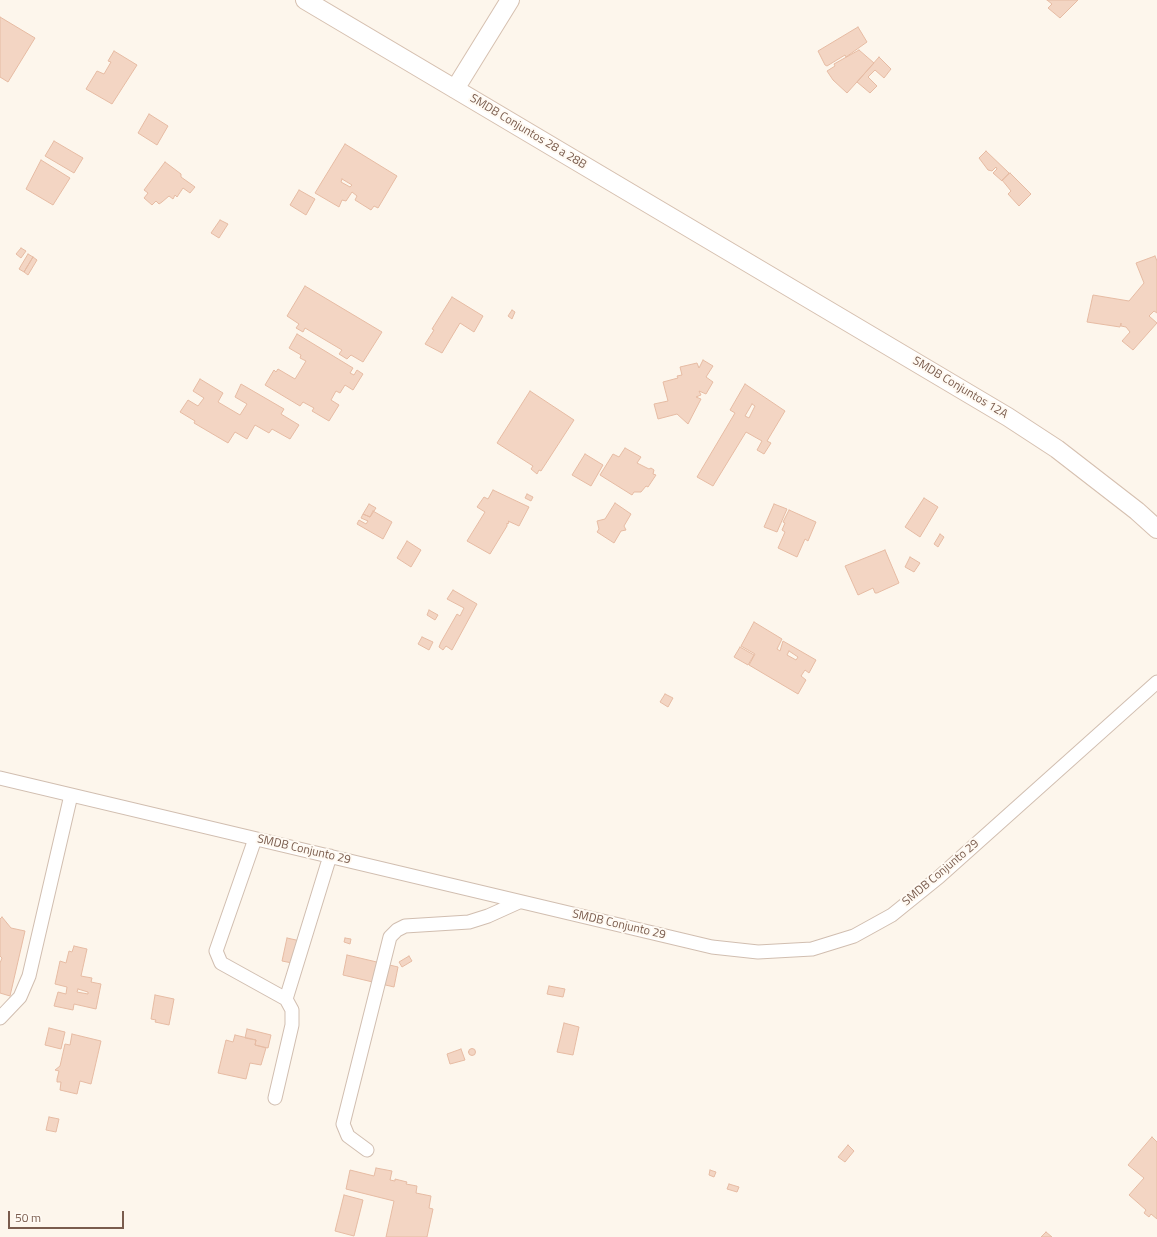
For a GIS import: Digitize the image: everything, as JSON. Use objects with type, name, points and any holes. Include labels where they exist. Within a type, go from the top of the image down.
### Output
[{"type":"street","name":"SMDB Conjuntos 28 a 28B","points":[[305,0],[752,264]]},
{"type":"street","points":[[454,89],[510,0]]},
{"type":"street","name":"SMDB Conjuntos 12A","points":[[752,264],[1057,449],[1137,511],[1157,529]]},
{"type":"street","name":"SMDB Conjunto 29","points":[[0,778],[712,947],[758,952],[812,949],[854,936],[892,915],[939,877],[1157,682]]},
{"type":"street","points":[[0,1018],[20,997],[29,976],[72,795]]},
{"type":"street","points":[[255,839],[216,952],[221,963],[229,969],[286,999],[292,1010],[292,1025],[275,1098]]},
{"type":"street","points":[[286,999],[330,856]]},
{"type":"street","points":[[367,1150],[348,1136],[343,1124],[390,937],[397,930],[405,926],[469,922],[488,916],[519,902]]},
{"type":"building","points":[[1047,0],[1078,0],[1060,18],[1048,8],[1052,4]]},
{"type":"building","points":[[0,17],[35,38],[8,82],[0,77]]},
{"type":"building","points":[[858,27],[867,42],[846,57],[845,55],[827,66],[825,65],[818,51]]},
{"type":"building","points":[[859,50],[874,63],[847,93],[833,80],[827,71],[835,66],[834,64]]},
{"type":"building","points":[[114,51],[137,65],[112,104],[86,89],[97,71],[104,74],[111,62],[108,61]]},
{"type":"building","points":[[879,57],[891,69],[884,78],[875,70],[868,77],[877,86],[870,93],[857,82]]},
{"type":"building","points":[[149,114],[168,126],[157,145],[138,133]]},
{"type":"building","points":[[54,141],[83,158],[74,173],[45,156]]},
{"type":"building","points":[[345,144],[397,176],[378,208],[374,206],[371,210],[355,200],[357,196],[352,192],[346,201],[342,200],[339,207],[315,193]],"holes":[[[342,179],[352,185],[350,187],[341,182]]]},
{"type":"building","points":[[986,151],[1009,173],[1002,181],[993,173],[997,169],[996,167],[992,171],[988,170],[979,158]]},
{"type":"building","points":[[41,160],[70,178],[53,205],[26,189]]},
{"type":"building","points":[[165,162],[181,174],[181,177],[195,187],[190,193],[183,188],[177,197],[175,195],[173,199],[169,196],[159,204],[156,201],[152,205],[144,198],[148,193],[144,190]]},
{"type":"building","points":[[1010,173],[1031,194],[1019,206],[1008,194],[1011,191],[1002,180]]},
{"type":"building","points":[[299,190],[315,199],[306,215],[290,205]]},
{"type":"building","points":[[220,220],[228,224],[219,238],[211,233]]},
{"type":"building","points":[[21,248],[26,251],[21,258],[16,254]]},
{"type":"building","points":[[28,254],[33,257],[24,272],[19,269]]},
{"type":"building","points":[[1155,256],[1157,261],[1157,313],[1154,311],[1149,316],[1157,323],[1133,350],[1122,341],[1130,332],[1126,327],[1121,326],[1121,323],[1120,327],[1087,322],[1093,295],[1129,301],[1144,283],[1136,263]]},
{"type":"building","points":[[33,257],[37,260],[28,275],[24,272]]},
{"type":"building","points":[[305,286],[382,332],[363,362],[351,355],[347,359],[339,354],[342,350],[305,328],[303,332],[296,328],[299,324],[287,316]]},
{"type":"building","points":[[452,297],[483,316],[474,332],[460,323],[442,353],[425,344],[434,330],[432,329]]},
{"type":"building","points":[[512,310],[515,312],[512,319],[508,316]]},
{"type":"building","points":[[297,334],[353,368],[350,373],[354,375],[357,370],[363,374],[353,390],[345,385],[340,393],[336,391],[331,400],[339,405],[329,421],[312,411],[314,408],[303,402],[300,406],[265,385],[274,370],[276,372],[278,369],[295,379],[306,361],[300,358],[301,355],[289,348]]},
{"type":"building","points":[[703,360],[713,366],[706,377],[713,382],[706,394],[699,391],[701,395],[696,397],[701,399],[688,424],[677,414],[658,419],[654,404],[668,401],[663,382],[678,378],[677,376],[682,375],[680,367],[697,363],[699,368]]},
{"type":"building","points":[[200,379],[223,393],[218,402],[240,415],[247,404],[235,397],[241,384],[284,409],[281,414],[299,425],[290,439],[272,429],[269,433],[255,425],[247,439],[235,432],[228,443],[194,423],[195,421],[180,412],[188,400],[198,406],[204,398],[193,391]]},
{"type":"building","points":[[745,384],[785,411],[767,441],[771,443],[764,454],[757,450],[762,441],[746,432],[713,486],[697,477],[735,413],[730,410]],"holes":[[[752,404],[755,406],[749,418],[745,416]]]},
{"type":"building","points":[[530,391],[574,420],[541,471],[539,470],[537,474],[531,469],[533,466],[497,443]]},
{"type":"building","points":[[625,448],[641,457],[637,463],[649,469],[651,468],[654,470],[653,474],[656,475],[648,487],[646,486],[641,492],[634,492],[632,495],[600,475],[613,454],[619,457]]},
{"type":"building","points":[[585,454],[603,465],[591,486],[572,475]]},
{"type":"building","points":[[493,490],[529,507],[519,526],[508,521],[507,526],[490,554],[467,541],[485,512],[477,507],[484,497],[488,499]]},
{"type":"building","points":[[527,494],[533,497],[531,501],[525,498]]},
{"type":"building","points":[[924,498],[938,507],[920,537],[905,527]]},
{"type":"building","points":[[615,503],[631,514],[624,526],[626,530],[621,531],[614,543],[597,532],[599,529],[597,521],[605,519]]},
{"type":"building","points":[[369,504],[376,508],[370,517],[363,514]]},
{"type":"building","points":[[774,504],[787,509],[777,532],[764,527]]},
{"type":"building","points":[[789,510],[816,522],[808,541],[805,539],[797,557],[778,548],[785,532],[782,530],[785,523],[783,522]]},
{"type":"building","points":[[373,511],[392,522],[383,539],[357,524],[359,520],[366,524],[368,521],[361,518],[363,514],[370,517]]},
{"type":"building","points":[[940,534],[944,537],[938,547],[934,544]]},
{"type":"building","points":[[407,541],[421,550],[411,567],[397,558]]},
{"type":"building","points":[[885,550],[899,583],[877,593],[875,593],[873,588],[858,595],[845,566]]},
{"type":"building","points":[[910,557],[920,563],[914,572],[905,567]]},
{"type":"building","points":[[453,590],[477,604],[452,650],[446,646],[443,650],[439,647],[441,642],[457,614],[460,616],[464,608],[447,599]]},
{"type":"building","points":[[429,610],[438,615],[435,620],[427,615]]},
{"type":"building","points":[[754,622],[782,639],[777,649],[780,651],[783,641],[816,660],[809,673],[805,670],[801,676],[806,680],[798,694],[749,665],[755,654],[741,646]],"holes":[[[789,651],[798,657],[796,660],[787,655]]]},
{"type":"building","points":[[422,637],[433,642],[429,650],[418,644]]},
{"type":"building","points":[[740,647],[754,655],[748,665],[734,657]]},
{"type":"building","points":[[665,694],[673,698],[668,707],[660,702]]},
{"type":"building","points":[[2,917],[11,928],[25,931],[10,996],[0,993],[0,963],[2,958],[0,956],[0,919]]},
{"type":"building","points":[[287,938],[305,942],[292,963],[282,961]]},
{"type":"building","points":[[345,938],[351,939],[350,944],[344,942]]},
{"type":"building","points":[[74,946],[87,949],[81,976],[92,978],[91,982],[101,984],[96,1009],[74,1004],[73,1010],[54,1006],[58,992],[66,994],[67,987],[55,984],[60,961],[66,963],[69,951],[72,952]],"holes":[[[78,989],[88,992],[88,994],[77,992]]]},
{"type":"building","points":[[347,955],[398,967],[394,987],[343,975]]},
{"type":"building","points":[[409,956],[412,961],[402,967],[399,962]]},
{"type":"building","points":[[549,986],[565,989],[563,997],[547,994]]},
{"type":"building","points":[[155,995],[174,999],[169,1025],[155,1022],[156,1020],[151,1019]]},
{"type":"building","points":[[564,1023],[579,1027],[573,1055],[557,1052]]},
{"type":"building","points":[[49,1028],[65,1032],[61,1049],[45,1045]]},
{"type":"building","points":[[247,1029],[271,1035],[268,1048],[255,1045],[256,1040],[245,1038]]},
{"type":"building","points":[[72,1034],[101,1041],[91,1084],[80,1081],[77,1094],[60,1090],[61,1082],[57,1082],[59,1071],[55,1070],[60,1066],[65,1044],[70,1045]]},
{"type":"building","points":[[235,1035],[256,1040],[255,1045],[266,1048],[261,1065],[250,1063],[246,1079],[218,1073],[226,1040],[233,1042]]},
{"type":"building","points":[[472,1048],[475,1049],[475,1055],[472,1056],[469,1055],[468,1052],[469,1049]]},
{"type":"building","points":[[461,1049],[465,1060],[450,1064],[447,1054]]},
{"type":"building","points":[[49,1117],[59,1119],[56,1132],[46,1130]]},
{"type":"building","points":[[1152,1137],[1157,1142],[1157,1219],[1151,1214],[1149,1217],[1144,1213],[1146,1210],[1129,1195],[1144,1178],[1128,1165]]},
{"type":"building","points":[[848,1145],[854,1151],[845,1162],[838,1157]]},
{"type":"building","points":[[376,1168],[392,1171],[390,1180],[395,1181],[395,1179],[407,1182],[406,1184],[417,1186],[416,1193],[431,1196],[429,1208],[433,1209],[427,1237],[386,1237],[394,1201],[346,1189],[350,1170],[374,1176]]},
{"type":"building","points":[[710,1170],[716,1172],[714,1177],[709,1175]]},
{"type":"building","points":[[729,1184],[739,1187],[737,1192],[727,1189]]},
{"type":"building","points":[[344,1195],[363,1200],[354,1236],[335,1231]]},
{"type":"building","points":[[1046,1232],[1052,1237],[1041,1237]]}]
